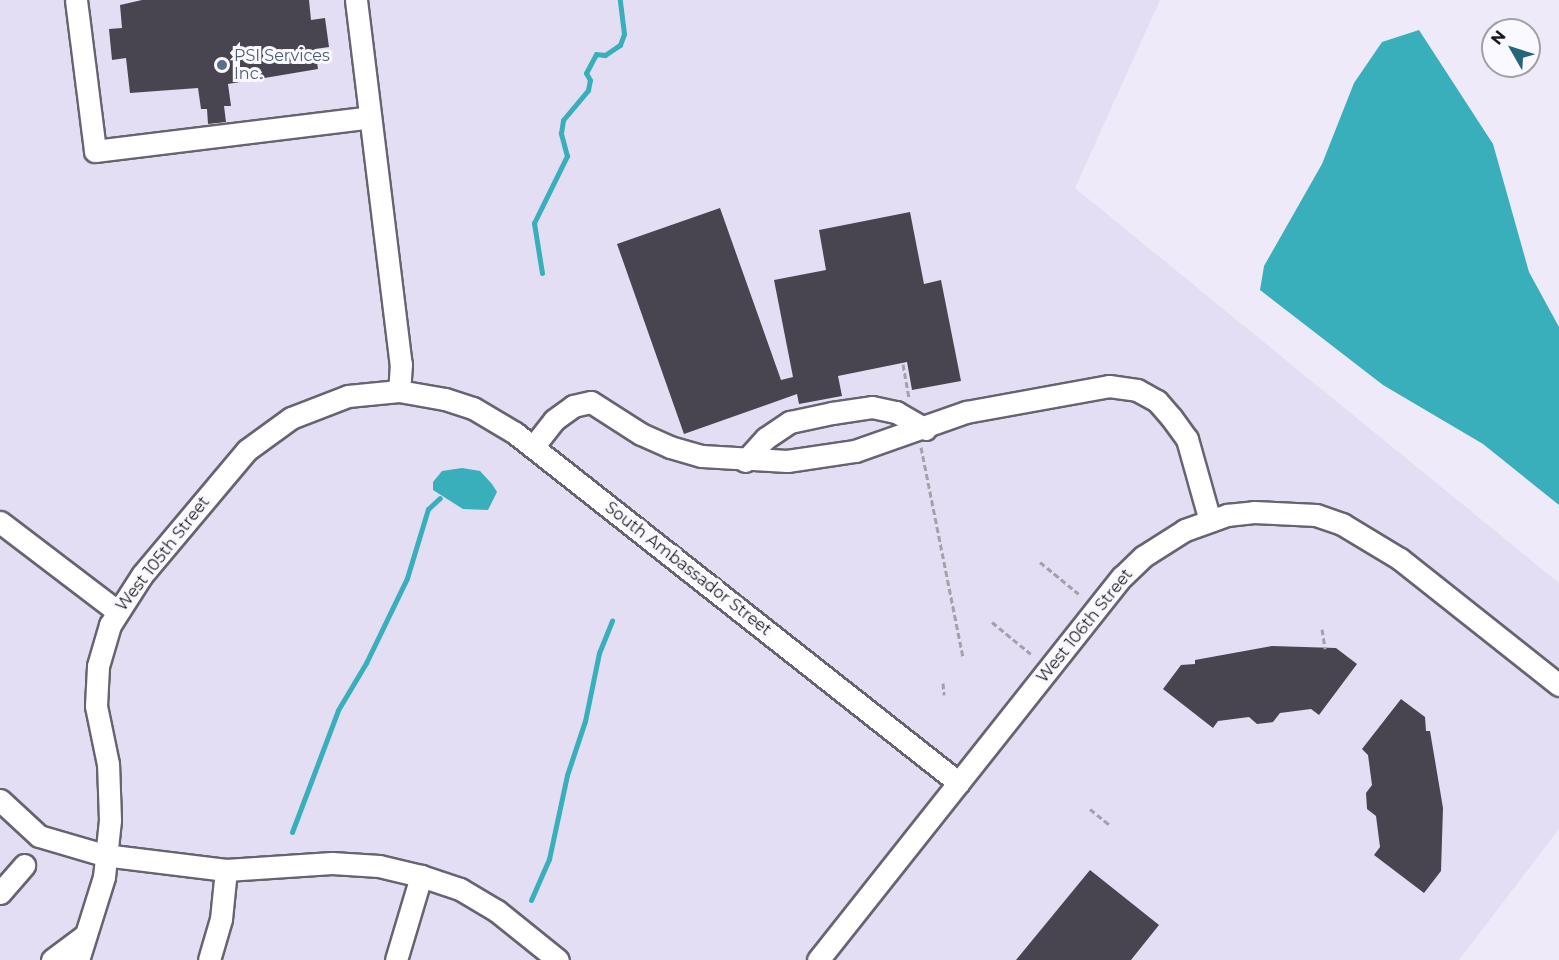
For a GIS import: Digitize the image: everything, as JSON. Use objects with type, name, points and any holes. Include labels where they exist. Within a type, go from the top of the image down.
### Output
[{"type":"street","points":[[76,0],[95,151],[370,117]]},
{"type":"street","points":[[356,0],[401,364],[399,391]]},
{"type":"street","points":[[533,447],[554,420],[573,406],[591,402],[641,434],[670,447],[702,456],[745,460],[820,457],[923,436],[966,412],[1109,386],[1137,390],[1157,401],[1187,439],[1210,521]]},
{"type":"street","name":"South Ambassador Street","points":[[399,391],[473,408],[533,447],[958,783]]},
{"type":"street","name":"West 105th Street","points":[[78,960],[83,937],[104,877],[110,801],[96,686],[103,646],[117,611],[236,463],[271,430],[338,399],[399,391]]},
{"type":"street","points":[[745,460],[766,438],[790,422],[872,407],[896,412],[923,436]]},
{"type":"street","name":"West 106th Street","points":[[818,960],[1122,577],[1166,540],[1210,521],[1227,515],[1284,511],[1342,524],[1400,558],[1559,685]]},
{"type":"street","points":[[0,522],[117,611]]},
{"type":"street","points":[[0,800],[39,836],[104,855],[226,870],[332,863],[379,866],[421,876],[460,889],[497,911],[558,960]]},
{"type":"street","points":[[0,893],[24,865]]},
{"type":"street","points":[[209,960],[221,919],[226,870]]},
{"type":"street","points":[[396,960],[421,876]]},
{"type":"street","points":[[52,960],[83,937]]},
{"type":"path","points":[[903,364],[910,403]]},
{"type":"path","points":[[923,436],[963,658]]},
{"type":"path","points":[[1040,562],[1079,594]]},
{"type":"path","points":[[992,622],[1031,654]]},
{"type":"path","points":[[1322,629],[1324,649]]},
{"type":"path","points":[[942,683],[944,695]]},
{"type":"path","points":[[1090,809],[1110,825]]},
{"type":"shaded area","points":[[0,0],[1160,0],[1075,188],[1559,583],[1559,829],[1459,960],[0,960]]},
{"type":"water","points":[[1419,30],[1493,144],[1529,272],[1559,327],[1559,505],[1483,444],[1383,385],[1260,290],[1264,266],[1322,164],[1354,83],[1382,42]]},
{"type":"water","points":[[462,468],[480,471],[497,492],[488,510],[463,509],[433,490],[433,482],[442,471]]},
{"type":"building","name":"PSI Services Inc.","points":[[142,0],[309,0],[311,20],[325,18],[329,47],[315,49],[318,69],[228,84],[231,106],[224,106],[226,122],[208,124],[207,109],[201,109],[198,88],[130,93],[126,58],[112,60],[109,29],[122,28],[120,5]]},
{"type":"building","points":[[720,208],[781,380],[793,377],[774,280],[826,270],[819,230],[910,212],[924,284],[941,280],[961,381],[912,390],[907,362],[838,376],[842,396],[799,404],[797,394],[684,434],[617,244]]},
{"type":"building","points":[[1272,646],[1336,648],[1357,664],[1319,715],[1311,709],[1280,713],[1273,722],[1257,724],[1249,717],[1218,721],[1213,728],[1163,689],[1181,665],[1195,664],[1195,660]]},
{"type":"building","points":[[1401,699],[1425,717],[1426,731],[1430,731],[1443,808],[1441,871],[1424,893],[1374,855],[1380,847],[1376,816],[1367,809],[1366,793],[1372,785],[1368,755],[1362,749]]},
{"type":"building","points":[[1090,870],[1159,925],[1131,960],[1016,960]]},
{"type":"waterway","points":[[542,273],[534,223],[567,156],[561,133],[563,120],[588,90],[590,80],[586,73],[596,54],[605,55],[620,45],[624,34],[620,0]]},
{"type":"waterway","points":[[292,832],[338,710],[366,663],[407,578],[428,509],[440,498]]},
{"type":"waterway","points":[[531,900],[549,859],[567,775],[585,721],[599,653],[612,621]]},
{"type":"place","name":"PSI Services Inc.","points":[[222,65]]}]
